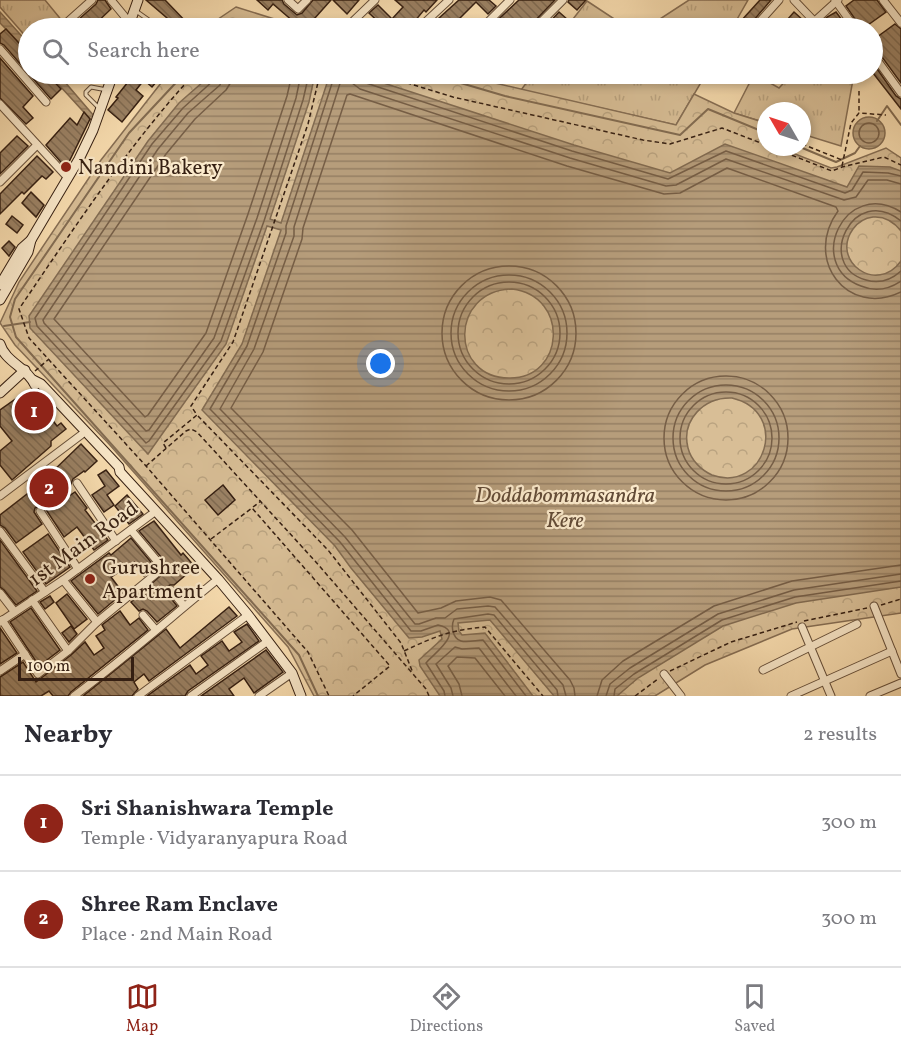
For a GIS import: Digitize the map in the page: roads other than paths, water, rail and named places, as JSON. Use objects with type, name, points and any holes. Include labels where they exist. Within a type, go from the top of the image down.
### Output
[{"type":"main road","points":[[132,18],[138,0]]},
{"type":"main road","points":[[0,300],[88,140],[109,84]]},
{"type":"main road","points":[[0,285],[22,248],[31,240]]},
{"type":"main road","points":[[0,344],[4,345],[20,363],[36,388],[115,470],[120,472],[218,579],[268,640],[291,673],[302,696]]},
{"type":"main road","points":[[0,393],[26,373]]},
{"type":"main road","points":[[26,373],[41,384],[119,467],[120,472]]},
{"type":"street","points":[[71,18],[92,0]]},
{"type":"street","points":[[111,0],[123,18]]},
{"type":"street","points":[[288,0],[298,9],[307,0]]},
{"type":"street","points":[[356,18],[375,0]]},
{"type":"street","points":[[430,18],[449,0]]},
{"type":"street","points":[[492,18],[510,0]]},
{"type":"street","points":[[545,18],[563,0]]},
{"type":"street","points":[[763,18],[779,0]]},
{"type":"street","points":[[794,0],[811,18]]},
{"type":"street","points":[[883,0],[901,23]]},
{"type":"street","points":[[817,18],[836,1],[848,18]]},
{"type":"street","points":[[0,49],[18,70]]},
{"type":"street","points":[[883,67],[901,93]]},
{"type":"street","points":[[30,84],[46,102]]},
{"type":"street","points":[[0,104],[68,178]]},
{"type":"street","points":[[0,182],[37,145]]},
{"type":"street","points":[[0,496],[81,435]]},
{"type":"street","points":[[77,483],[116,541]]},
{"type":"street","points":[[40,511],[78,569]]},
{"type":"street","name":"1st Main Road","points":[[1,621],[63,580],[156,511]]},
{"type":"street","points":[[1,621],[38,674],[68,651],[97,622],[164,568],[131,530]]},
{"type":"street","points":[[0,531],[45,591]]},
{"type":"street","points":[[74,696],[122,660],[155,629],[218,579]]},
{"type":"street","points":[[63,580],[97,622]]},
{"type":"street","points":[[171,590],[184,606]]},
{"type":"street","points":[[0,593],[14,612]]},
{"type":"street","points":[[32,600],[68,651]]},
{"type":"street","points":[[874,606],[901,674]]},
{"type":"street","points":[[143,615],[155,629]]},
{"type":"street","points":[[138,696],[248,615]]},
{"type":"street","points":[[763,670],[857,624]]},
{"type":"street","points":[[802,627],[831,696]]},
{"type":"street","points":[[191,696],[268,640]]},
{"type":"street","points":[[790,696],[892,651]]},
{"type":"street","points":[[0,672],[25,654]]},
{"type":"street","points":[[260,696],[291,673]]},
{"type":"street","points":[[664,674],[681,696]]},
{"type":"street","points":[[870,696],[901,682]]},
{"type":"lane","points":[[135,10],[146,18]]},
{"type":"lane","points":[[101,109],[86,92],[91,87],[107,90]]},
{"type":"water","points":[[0,12],[18,32],[18,42],[0,23]]},
{"type":"water","points":[[58,84],[67,84],[94,116],[92,121]]},
{"type":"water","name":"Doddabommasandra Kere","points":[[201,84],[313,84],[270,219],[281,223],[327,84],[387,84],[574,145],[670,173],[725,144],[847,187],[859,166],[890,167],[901,171],[901,231],[885,219],[873,217],[864,219],[853,229],[847,241],[847,252],[859,270],[869,274],[880,275],[891,271],[901,261],[901,587],[796,603],[723,626],[638,678],[617,696],[554,696],[490,620],[458,623],[462,635],[485,633],[533,696],[440,696],[420,666],[419,660],[442,639],[440,631],[422,637],[409,638],[335,546],[202,410],[242,344],[281,230],[267,226],[226,344],[148,454],[30,328],[29,316],[148,141],[179,103]],"holes":[[[512,289],[531,295],[544,306],[551,320],[553,336],[550,352],[541,366],[528,375],[509,378],[490,374],[476,364],[467,350],[465,334],[468,318],[477,304],[491,293]],[[732,398],[750,406],[761,419],[766,434],[764,449],[757,463],[746,473],[730,478],[712,475],[700,467],[689,452],[687,438],[691,420],[697,412],[712,401]]]},
{"type":"water","points":[[869,117],[880,122],[885,133],[880,144],[869,149],[858,144],[853,133],[858,122]]},
{"type":"waterway","points":[[175,84],[129,133],[15,299],[10,317],[16,337],[299,655],[318,696]]},
{"type":"waterway","points":[[464,84],[505,96],[680,135],[708,109],[757,129]]},
{"type":"waterway","points":[[877,121],[887,106],[901,125]]},
{"type":"waterway","points":[[811,152],[836,162],[855,153],[860,146]]},
{"type":"waterway","points":[[4,326],[30,322]]},
{"type":"place","name":"Nandini Bakery","points":[[66,167]]},
{"type":"place","name":"Sri Shanishwara Temple","points":[[34,411]]},
{"type":"place","name":"Shree Ram Enclave","points":[[49,488]]},
{"type":"place","name":"Gurushree Apartment","points":[[90,579]]}]
